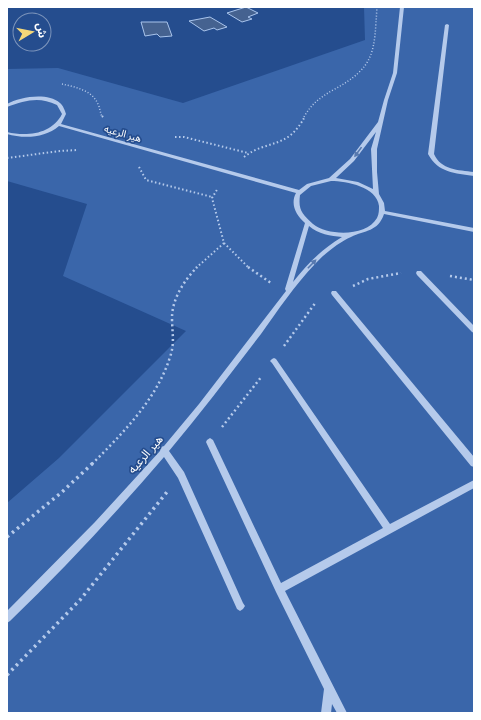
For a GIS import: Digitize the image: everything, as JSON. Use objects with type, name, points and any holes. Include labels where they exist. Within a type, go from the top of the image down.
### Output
[{"type":"street","points":[[376,195],[374,148],[395,73],[402,7]]},
{"type":"street","points":[[447,25],[431,154],[434,162],[439,166],[448,170],[474,174]]},
{"type":"street","points":[[7,106],[27,99],[51,100],[59,104],[63,110],[63,117],[57,124],[48,130],[22,136],[7,134]]},
{"type":"street","points":[[331,179],[352,160],[382,121]]},
{"type":"street","name":"هير الرعيه","points":[[57,124],[299,192]]},
{"type":"street","points":[[331,179],[357,183],[370,189],[376,195],[381,204],[382,212],[379,220],[373,227],[351,234],[327,233],[307,224],[299,216],[296,208],[296,200],[299,192],[312,183],[331,179]]},
{"type":"street","points":[[382,212],[474,230]]},
{"type":"street","name":"هير الرعيه","points":[[287,293],[307,224]]},
{"type":"street","name":"هير الرعيه","points":[[7,618],[52,575],[108,515],[184,428],[287,293],[313,262],[335,244],[351,234]]},
{"type":"street","points":[[419,273],[474,330]]},
{"type":"street","points":[[334,293],[474,463]]},
{"type":"street","points":[[274,361],[389,530]]},
{"type":"street","points":[[210,442],[279,589],[342,713]]},
{"type":"street","points":[[164,450],[181,475],[240,606]]},
{"type":"street","points":[[279,589],[474,484]]},
{"type":"street","points":[[326,713],[329,690]]},
{"type":"path","points":[[7,537],[70,485],[138,415],[159,384],[171,357],[174,336],[172,316],[179,291],[188,276],[201,260],[224,243],[213,207],[212,198],[229,172],[249,153],[291,136],[300,126],[305,112],[317,100],[354,79],[366,66],[374,46],[376,7]]},
{"type":"path","points":[[56,83],[88,91],[98,103],[101,115],[109,121]]},
{"type":"path","points":[[172,137],[184,137],[249,153]]},
{"type":"path","points":[[7,158],[35,156],[66,149],[80,150]]},
{"type":"path","points":[[136,165],[141,168],[146,180],[212,198]]},
{"type":"shaded area","points":[[246,7],[258,13],[248,17],[252,19],[242,22],[227,13]]},
{"type":"shaded area","points":[[364,7],[474,7],[474,713],[7,713],[7,503],[59,458],[186,331],[63,276],[87,204],[7,181],[7,69],[58,68],[183,103],[365,40]]},
{"type":"shaded area","points":[[210,17],[227,27],[217,30],[214,28],[204,31],[189,21]]},
{"type":"shaded area","points":[[141,22],[167,22],[172,36],[160,37],[157,34],[145,36]]}]
